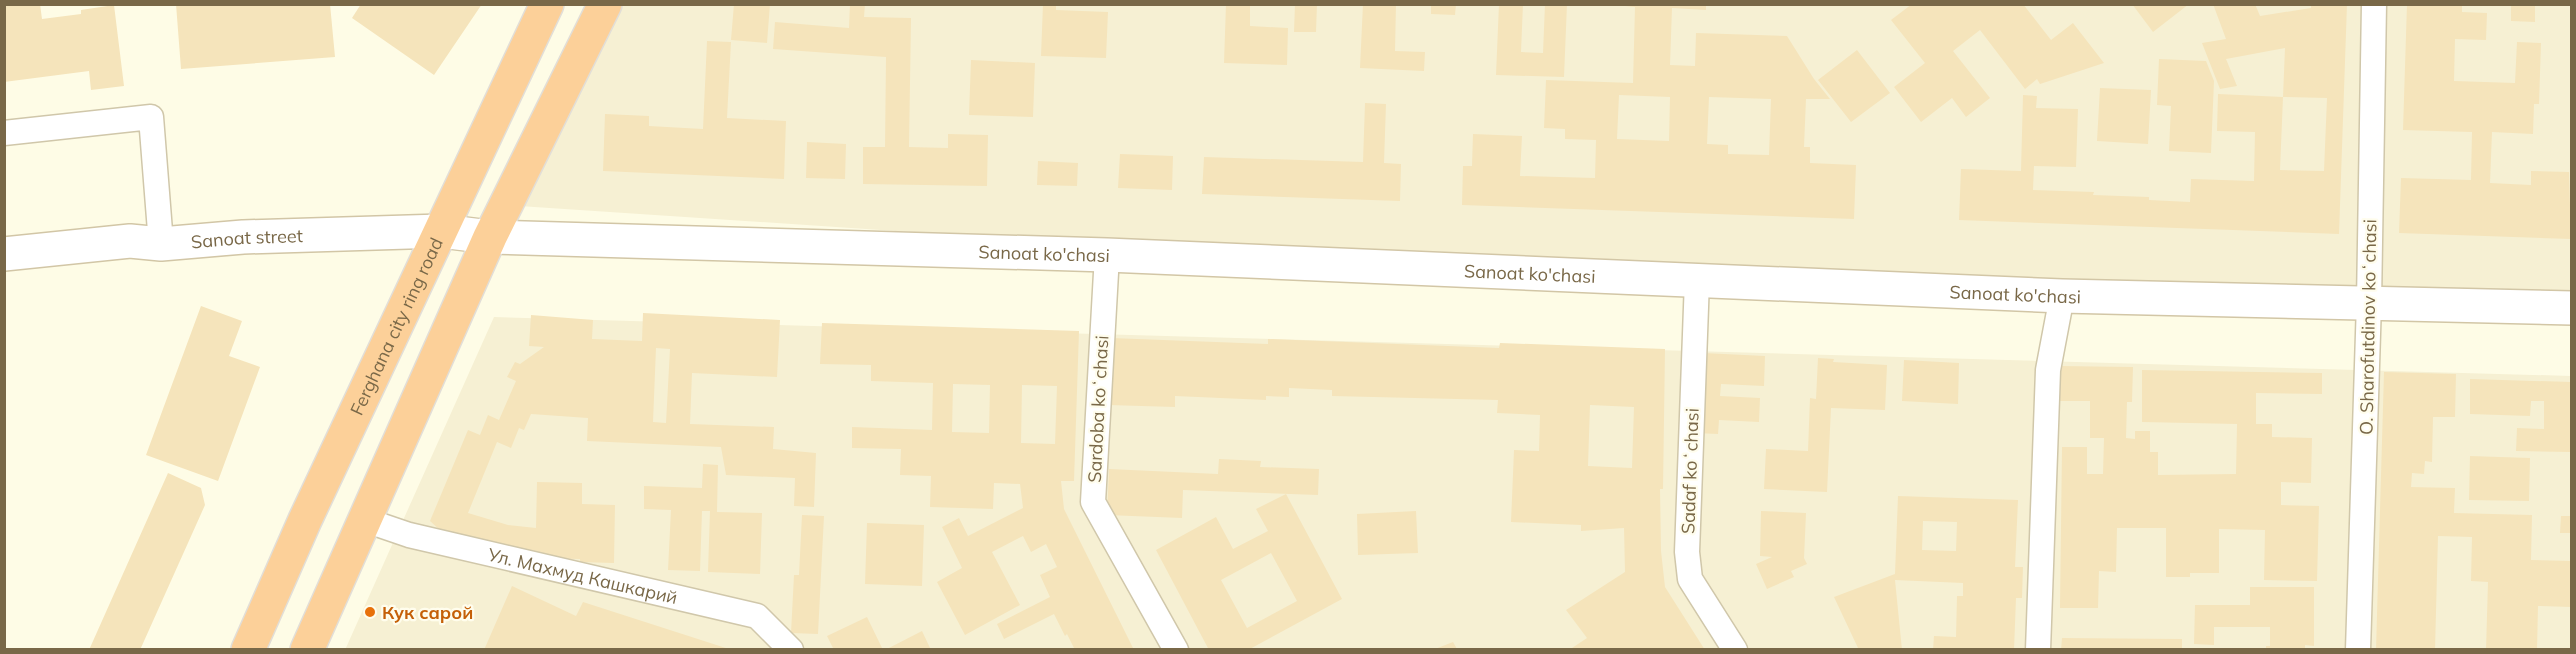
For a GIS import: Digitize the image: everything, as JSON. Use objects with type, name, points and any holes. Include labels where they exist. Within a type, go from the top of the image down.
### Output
[{"type":"highway","name":"Ferghana city ring road","points":[[248,650],[305,520],[547,4]]},
{"type":"highway","points":[[307,650],[490,237],[605,4]]},
{"type":"main road","name":"Sanoat street","points":[[4,254],[130,241],[161,244],[243,237],[441,231],[490,237]]},
{"type":"main road","name":"Sanoat ko'chasi","points":[[490,237],[1107,255],[2062,296],[2571,308]]},
{"type":"street","name":"O. Sharofutdinov koʻchasi","points":[[2358,650],[2369,302],[2374,4]]},
{"type":"street","points":[[4,133],[151,117],[161,244]]},
{"type":"street","name":"Sardoba koʻchasi","points":[[1107,255],[1093,502],[1176,650]]},
{"type":"street","name":"Sadaf koʻchasi","points":[[1697,280],[1687,552],[1690,579],[1735,650]]},
{"type":"street","points":[[2038,650],[2048,370],[2062,296]]},
{"type":"street","name":"Ул. Махмуд Кашкарий","points":[[364,520],[409,535],[757,616],[791,650]]},
{"type":"shaded area","points":[[607,5],[2571,5],[2571,299],[1480,270],[506,205]]},
{"type":"shaded area","points":[[494,317],[2571,376],[2571,649],[345,650]]},
{"type":"building","points":[[4,4],[40,4],[42,19],[81,14],[81,10],[114,5],[124,86],[91,90],[89,71],[4,82]]},
{"type":"building","points":[[176,4],[330,4],[335,57],[181,69]]},
{"type":"building","points":[[361,4],[482,4],[434,75],[352,18]]},
{"type":"building","points":[[734,4],[770,4],[767,43],[731,40]]},
{"type":"building","points":[[850,4],[865,4],[864,17],[911,18],[909,147],[948,148],[948,134],[988,135],[987,186],[863,184],[863,147],[885,147],[886,57],[773,49],[775,22],[849,28]]},
{"type":"building","points":[[1043,4],[1056,4],[1056,10],[1108,12],[1106,58],[1041,56]]},
{"type":"building","points":[[1226,4],[1250,4],[1250,26],[1288,28],[1287,65],[1224,63]]},
{"type":"building","points":[[1295,4],[1317,4],[1316,32],[1294,32]]},
{"type":"building","points":[[1363,4],[1396,4],[1395,51],[1425,52],[1424,71],[1360,68]]},
{"type":"building","points":[[1431,4],[1456,4],[1455,15],[1431,14]]},
{"type":"building","points":[[1499,4],[1523,4],[1521,52],[1543,53],[1545,4],[1567,4],[1564,77],[1496,75]]},
{"type":"building","points":[[1625,4],[1706,4],[1706,10],[1672,8],[1670,65],[1695,66],[1696,33],[1787,36],[1814,79],[1830,99],[1806,99],[1804,147],[1810,147],[1810,163],[1856,165],[1854,219],[1462,205],[1463,166],[1472,166],[1473,134],[1522,136],[1520,176],[1595,178],[1596,140],[1565,139],[1565,129],[1544,128],[1546,80],[1633,83],[1635,7],[1625,6]],"holes":[[[1619,95],[1670,97],[1669,141],[1617,139]],[[1709,97],[1771,99],[1769,155],[1728,154],[1728,145],[1707,144]]]},
{"type":"building","points":[[1912,4],[2023,4],[2051,40],[2073,23],[2104,63],[2040,84],[2037,79],[2025,89],[1980,30],[1953,51],[1990,98],[1966,117],[1952,98],[1921,122],[1894,87],[1925,63],[1891,20]]},
{"type":"building","points":[[2132,4],[2189,4],[2153,32]]},
{"type":"building","points":[[2213,4],[2255,4],[2260,16],[2311,8],[2311,4],[2347,4],[2339,234],[1959,220],[1961,169],[2021,171],[2023,95],[2037,96],[2036,108],[2078,109],[2076,167],[2034,166],[2033,190],[2094,192],[2093,195],[2149,197],[2149,200],[2190,202],[2191,179],[2254,181],[2255,132],[2217,131],[2218,94],[2283,97],[2285,48],[2226,59],[2237,86],[2220,89],[2202,43],[2226,39]],"holes":[[[2283,97],[2327,98],[2324,171],[2280,170]]]},
{"type":"building","points":[[2407,4],[2462,4],[2462,12],[2487,13],[2486,40],[2455,39],[2454,81],[2515,83],[2517,42],[2541,43],[2539,104],[2534,104],[2533,134],[2492,132],[2490,183],[2531,185],[2531,171],[2569,172],[2571,239],[2399,233],[2401,178],[2471,180],[2472,132],[2403,130]]},
{"type":"building","points":[[2511,4],[2535,4],[2535,22],[2511,21]]},
{"type":"building","points":[[707,41],[731,42],[727,118],[786,121],[784,179],[603,171],[605,114],[649,116],[649,126],[703,129]]},
{"type":"building","points":[[1857,50],[1890,93],[1851,122],[1818,80]]},
{"type":"building","points":[[2159,59],[2206,61],[2214,81],[2211,153],[2169,151],[2171,106],[2157,105]]},
{"type":"building","points":[[971,60],[1035,63],[1033,117],[969,115]]},
{"type":"building","points":[[2100,88],[2151,90],[2148,144],[2097,141]]},
{"type":"building","points":[[1365,103],[1386,104],[1384,163],[1401,164],[1400,201],[1202,194],[1204,157],[1363,162]]},
{"type":"building","points":[[807,142],[846,144],[845,179],[806,178]]},
{"type":"building","points":[[1120,154],[1173,156],[1172,190],[1118,188]]},
{"type":"building","points":[[1038,161],[1078,163],[1077,186],[1037,185]]},
{"type":"building","points":[[201,306],[242,321],[229,356],[260,367],[218,481],[146,455]]},
{"type":"building","points":[[643,313],[780,320],[777,377],[692,373],[690,424],[774,427],[773,449],[816,453],[814,507],[794,506],[795,478],[726,475],[721,447],[587,441],[588,418],[531,414],[524,430],[519,428],[511,448],[497,442],[468,513],[508,525],[536,528],[537,482],[582,483],[582,504],[615,505],[614,563],[580,562],[580,559],[535,558],[441,531],[430,521],[468,430],[480,435],[488,415],[499,420],[516,381],[507,377],[515,362],[520,364],[544,347],[529,346],[531,315],[593,320],[592,339],[642,341]],"holes":[[[656,348],[670,349],[666,423],[653,422]]]},
{"type":"building","points":[[822,323],[1079,331],[1074,481],[1061,481],[1064,509],[1134,650],[1075,650],[1054,614],[1004,639],[997,624],[1050,597],[1040,575],[1057,567],[1046,544],[1031,552],[1023,536],[992,552],[1020,605],[965,635],[937,582],[962,568],[942,527],[959,518],[968,536],[1023,508],[1020,484],[994,483],[993,509],[930,507],[931,476],[900,475],[901,449],[852,448],[852,427],[932,430],[933,383],[871,381],[871,365],[820,364]],"holes":[[[953,384],[990,385],[989,433],[952,432]],[[1022,385],[1057,386],[1055,444],[1021,443]]]},
{"type":"building","points":[[1111,338],[1268,344],[1268,339],[1499,348],[1500,343],[1665,349],[1663,489],[1660,489],[1661,551],[1665,587],[1705,650],[1569,650],[1587,638],[1566,610],[1625,572],[1624,528],[1581,531],[1581,525],[1511,522],[1514,450],[1539,451],[1540,415],[1497,413],[1498,400],[1332,396],[1332,390],[1289,388],[1289,397],[1266,396],[1266,400],[1175,396],[1175,407],[1108,405]],"holes":[[[1590,405],[1634,407],[1632,468],[1588,466]]]},
{"type":"building","points":[[1703,353],[1765,356],[1764,386],[1721,384],[1720,396],[1760,398],[1759,422],[1719,420],[1718,434],[1694,433]]},
{"type":"building","points":[[1818,358],[1834,359],[1833,362],[1887,365],[1885,410],[1831,408],[1827,492],[1764,489],[1766,449],[1808,451],[1810,398],[1816,399]]},
{"type":"building","points":[[1904,360],[1959,363],[1958,404],[1902,401]]},
{"type":"building","points":[[2058,366],[2133,367],[2132,402],[2127,402],[2126,438],[2135,439],[2135,431],[2150,431],[2150,452],[2158,452],[2158,475],[2236,474],[2237,424],[2142,422],[2142,370],[2322,373],[2322,394],[2256,393],[2256,424],[2272,424],[2272,437],[2312,438],[2311,483],[2281,482],[2281,505],[2319,506],[2317,581],[2264,580],[2265,530],[2219,529],[2219,573],[2190,573],[2190,577],[2166,577],[2166,528],[2117,528],[2116,572],[2099,571],[2098,608],[2060,608],[2062,447],[2087,447],[2087,474],[2103,474],[2104,438],[2090,438],[2090,401],[2058,401]]},
{"type":"building","points":[[2384,372],[2456,374],[2455,417],[2433,417],[2432,462],[2425,461],[2424,474],[2412,473],[2411,487],[2455,488],[2454,513],[2532,515],[2531,560],[2571,561],[2571,607],[2538,606],[2537,650],[2486,650],[2488,582],[2471,581],[2472,537],[2438,536],[2435,650],[2376,650]]},
{"type":"building","points":[[2470,379],[2571,382],[2571,452],[2516,451],[2517,428],[2544,429],[2544,401],[2531,401],[2530,416],[2470,414]]},
{"type":"building","points":[[2470,456],[2530,458],[2529,501],[2469,500]]},
{"type":"building","points":[[1219,459],[1261,461],[1260,467],[1319,469],[1318,495],[1183,490],[1182,518],[1107,515],[1109,469],[1218,474]]},
{"type":"building","points":[[703,464],[718,465],[717,512],[762,513],[760,574],[708,572],[710,511],[702,511],[700,571],[668,570],[671,510],[644,509],[644,486],[702,488]]},
{"type":"building","points":[[168,473],[201,488],[205,505],[140,650],[89,650]]},
{"type":"building","points":[[1286,494],[1342,599],[1248,650],[1209,650],[1156,550],[1216,517],[1233,549],[1268,531],[1256,509]],"holes":[[[1271,553],[1297,601],[1247,628],[1221,580]]]},
{"type":"building","points":[[1898,496],[2018,500],[2015,567],[2023,567],[2022,598],[2016,598],[2014,650],[1933,650],[1934,636],[1956,637],[1957,596],[1963,596],[1963,583],[1895,580],[1902,650],[1855,650],[1858,648],[1834,597],[1895,574]],"holes":[[[1923,521],[1957,522],[1956,551],[1922,550]]]},
{"type":"building","points":[[1416,511],[1418,553],[1358,555],[1357,514]]},
{"type":"building","points":[[1761,511],[1806,513],[1804,558],[1807,564],[1791,571],[1794,577],[1767,589],[1756,564],[1772,557],[1760,556]]},
{"type":"building","points":[[802,515],[824,516],[818,634],[791,633],[794,575],[799,575]]},
{"type":"building","points":[[2561,516],[2571,516],[2571,533],[2560,533]]},
{"type":"building","points":[[867,523],[924,525],[922,586],[865,584]]},
{"type":"building","points":[[512,586],[576,616],[583,602],[732,650],[484,650]]},
{"type":"building","points":[[2250,587],[2314,587],[2314,646],[2305,645],[2305,650],[2266,650],[2266,646],[2270,646],[2270,627],[2214,627],[2214,645],[2194,644],[2195,605],[2250,605]]},
{"type":"building","points":[[867,617],[883,650],[834,650],[827,636]]},
{"type":"building","points":[[922,631],[931,650],[885,650]]},
{"type":"building","points":[[2062,638],[2182,639],[2182,650],[2061,650]]},
{"type":"building","points":[[1453,642],[1457,649],[1435,649]]},
{"type":"place","name":"Кук сарой","points":[[370,612]]}]
